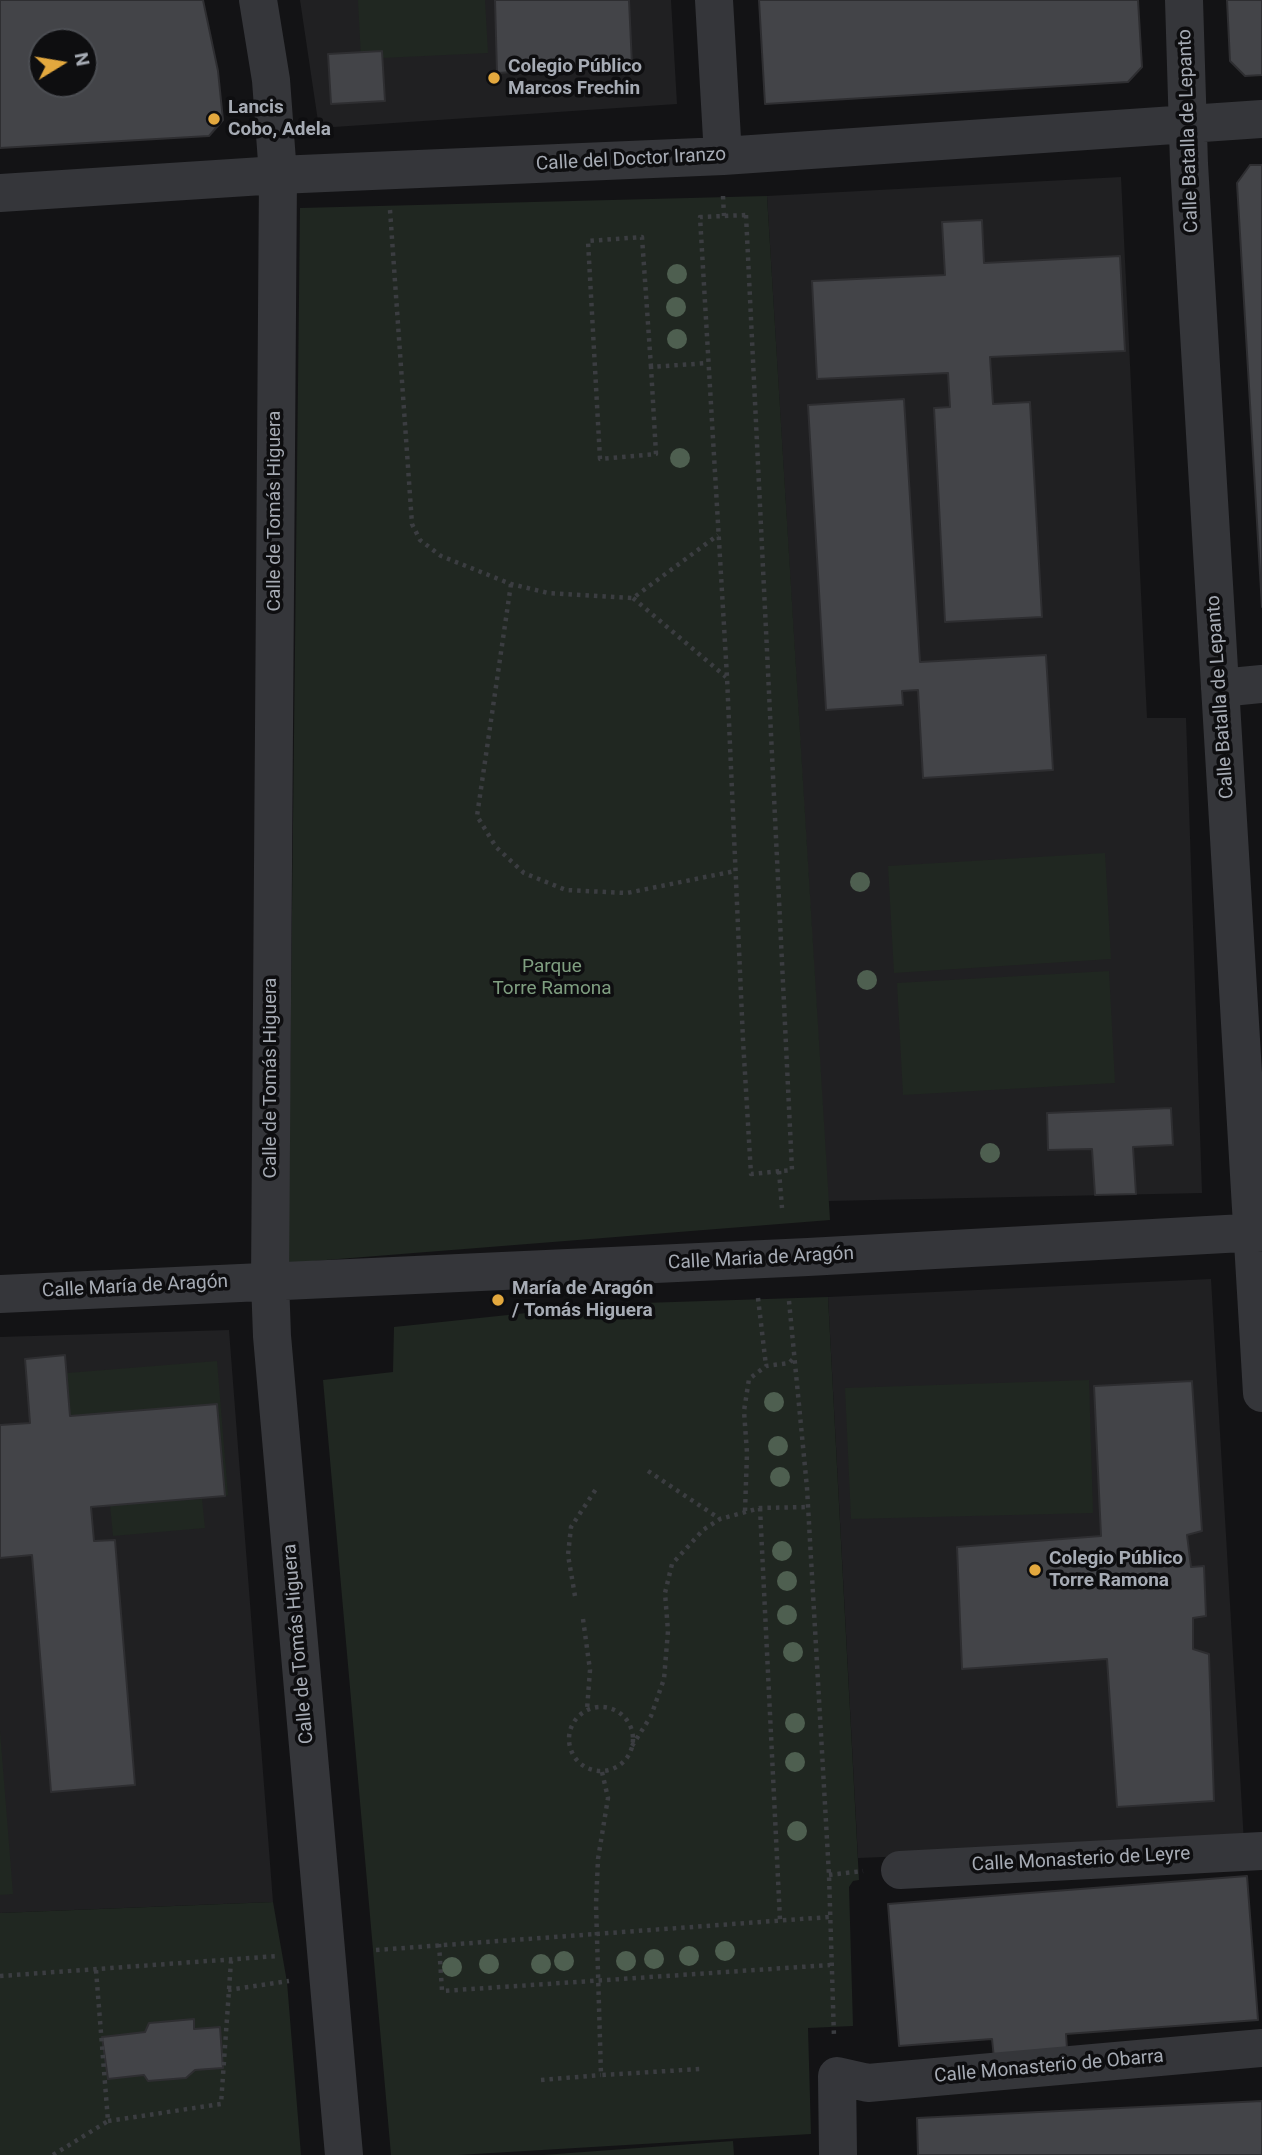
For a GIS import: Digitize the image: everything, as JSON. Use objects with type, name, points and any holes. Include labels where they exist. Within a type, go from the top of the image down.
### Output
[{"type":"street","name":"Calle de Tomás Higuera","points":[[258,0],[271,80],[278,175],[270,1281],[272,1336],[344,2155]]},
{"type":"street","points":[[714,0],[723,171]]},
{"type":"street","name":"Calle Batalla de Lepanto","points":[[1184,0],[1190,178],[1220,688],[1257,1233],[1262,1393]]},
{"type":"street","name":"Calle del Doctor Iranzo","points":[[0,193],[278,175],[723,171],[1188,123],[1262,118]]},
{"type":"street","points":[[1220,688],[1262,684]]},
{"type":"street","name":"Calle Maria de Aragón","points":[[270,1281],[795,1258],[1257,1233]]},
{"type":"street","name":"Calle María de Aragón","points":[[0,1294],[270,1281]]},
{"type":"street","name":"Calle Monasterio de Leyre","points":[[901,1870],[1262,1851]]},
{"type":"street","name":"Calle Monasterio de Obarra","points":[[837,2076],[868,2083],[1262,2048]]},
{"type":"street","points":[[837,2076],[838,2155]]},
{"type":"path","points":[[723,171],[724,216]]},
{"type":"path","points":[[390,205],[412,524],[420,540],[441,556],[511,584],[548,593],[633,598],[726,677]]},
{"type":"path","points":[[746,215],[792,1170],[751,1174],[700,217],[724,216],[746,215]]},
{"type":"path","points":[[642,237],[651,367],[656,454],[600,459],[588,241],[642,237]]},
{"type":"path","points":[[651,367],[708,363]]},
{"type":"path","points":[[633,598],[718,534]]},
{"type":"path","points":[[511,584],[477,816],[496,847],[524,873],[566,890],[627,893],[734,871]]},
{"type":"path","points":[[779,1171],[782,1208]]},
{"type":"path","points":[[758,1297],[766,1366]]},
{"type":"path","points":[[789,1301],[808,1507],[829,1875],[830,1965],[837,2076]]},
{"type":"path","points":[[745,1511],[747,1453],[744,1411],[749,1379],[766,1366],[789,1363],[794,1358]]},
{"type":"path","points":[[648,1471],[702,1504],[720,1519]]},
{"type":"path","points":[[575,1596],[568,1555],[571,1527],[598,1486]]},
{"type":"path","points":[[632,1746],[651,1716],[664,1679],[668,1631],[665,1593],[672,1564],[703,1530],[720,1519],[760,1508],[808,1507]]},
{"type":"path","points":[[760,1508],[780,1920]]},
{"type":"path","points":[[583,1619],[590,1670],[587,1710]]},
{"type":"path","points":[[607,1706],[617,1710],[632,1725],[632,1746],[622,1765],[602,1772],[581,1765],[570,1745],[569,1735],[572,1724],[587,1710],[607,1706]]},
{"type":"path","points":[[601,2075],[598,1859],[608,1798],[602,1772]]},
{"type":"path","points":[[829,1875],[859,1871]]},
{"type":"path","points":[[376,1950],[829,1917]]},
{"type":"path","points":[[439,1944],[442,1991],[830,1965]]},
{"type":"path","points":[[0,1976],[278,1956]]},
{"type":"path","points":[[53,2155],[108,2121],[221,2104],[231,1961]]},
{"type":"path","points":[[96,1970],[108,2121]]},
{"type":"path","points":[[228,1990],[289,1981]]},
{"type":"path","points":[[541,2080],[701,2068]]},
{"type":"shaded area","name":"Colegio Público Marcos Frechin","points":[[300,0],[671,0],[677,104],[319,128]]},
{"type":"shaded area","points":[[1121,177],[1147,718],[1186,718],[1202,1193],[828,1201],[767,196]]},
{"type":"shaded area","name":"Colegio Público Torre Ramona","points":[[1211,1279],[1244,1843],[858,1858],[828,1297]]},
{"type":"shaded area","points":[[229,1330],[273,1902],[0,1913],[0,1337]]},
{"type":"green space","points":[[358,0],[485,0],[488,53],[361,59]]},
{"type":"green space","name":"Parque Torre Ramona","points":[[767,196],[830,1220],[288,1263],[300,208]]},
{"type":"green space","points":[[1105,853],[1111,959],[894,973],[888,866]]},
{"type":"green space","points":[[1109,971],[1115,1083],[903,1095],[897,983]]},
{"type":"green space","points":[[828,1297],[859,1880],[853,1881],[849,1887],[853,2026],[808,2028],[811,2134],[458,2155],[391,2155],[323,1380],[393,1372],[394,1327],[612,1304]]},
{"type":"green space","points":[[217,1361],[228,1495],[225,1496],[216,1404],[70,1416],[67,1373]]},
{"type":"green space","points":[[1089,1380],[1093,1513],[851,1519],[845,1388]]},
{"type":"green space","points":[[202,1499],[205,1528],[113,1536],[110,1505]]},
{"type":"green space","points":[[0,1731],[13,1894],[0,1895]]},
{"type":"green space","points":[[273,1902],[287,1982],[301,2155],[0,2155],[0,1913]]},
{"type":"green space","points":[[733,2141],[734,2155],[543,2155]]},
{"type":"building","points":[[0,0],[203,0],[218,71],[223,120],[209,136],[0,148]]},
{"type":"building","points":[[495,0],[629,0],[632,65],[497,73]]},
{"type":"building","points":[[759,0],[1138,0],[1142,67],[1128,82],[765,104]]},
{"type":"building","points":[[1227,0],[1262,0],[1262,75],[1245,76],[1230,61]]},
{"type":"building","points":[[382,51],[385,101],[331,104],[328,54]]},
{"type":"building","points":[[1250,165],[1262,165],[1262,607],[1237,183]]},
{"type":"building","points":[[982,220],[984,263],[1120,256],[1125,351],[990,357],[993,404],[1030,402],[1042,617],[945,622],[934,408],[950,407],[948,373],[817,379],[812,281],[945,275],[942,222]]},
{"type":"building","points":[[904,399],[920,662],[1046,655],[1053,770],[923,778],[918,690],[902,691],[903,705],[826,710],[808,405]]},
{"type":"building","points":[[1171,1108],[1173,1145],[1133,1147],[1136,1194],[1095,1195],[1092,1149],[1048,1150],[1047,1113]]},
{"type":"building","points":[[65,1355],[70,1416],[217,1404],[225,1496],[91,1507],[94,1541],[115,1540],[135,1785],[51,1792],[32,1555],[0,1558],[0,1425],[30,1423],[25,1359]]},
{"type":"building","points":[[1192,1381],[1202,1531],[1187,1535],[1191,1567],[1204,1566],[1206,1616],[1193,1618],[1193,1649],[1209,1654],[1214,1801],[1117,1807],[1107,1659],[962,1669],[957,1547],[1101,1536],[1094,1386]]},
{"type":"building","points":[[1247,1876],[1258,2020],[1066,2034],[1068,2063],[995,2068],[992,2039],[899,2046],[888,1904]]},
{"type":"building","points":[[194,2019],[194,2029],[220,2027],[223,2068],[195,2070],[186,2078],[148,2081],[144,2075],[108,2079],[102,2037],[145,2032],[149,2023]]},
{"type":"building","points":[[1262,2101],[1262,2155],[918,2155],[917,2118]]},
{"type":"place","name":"Colegio Público Marcos Frechin","points":[[494,78]]},
{"type":"place","name":"Lancis Cobo, Adela","points":[[214,119]]},
{"type":"place","name":"María de Aragón / Tomás Higuera","points":[[498,1300]]},
{"type":"place","name":"Colegio Público Torre Ramona","points":[[1035,1570]]}]
